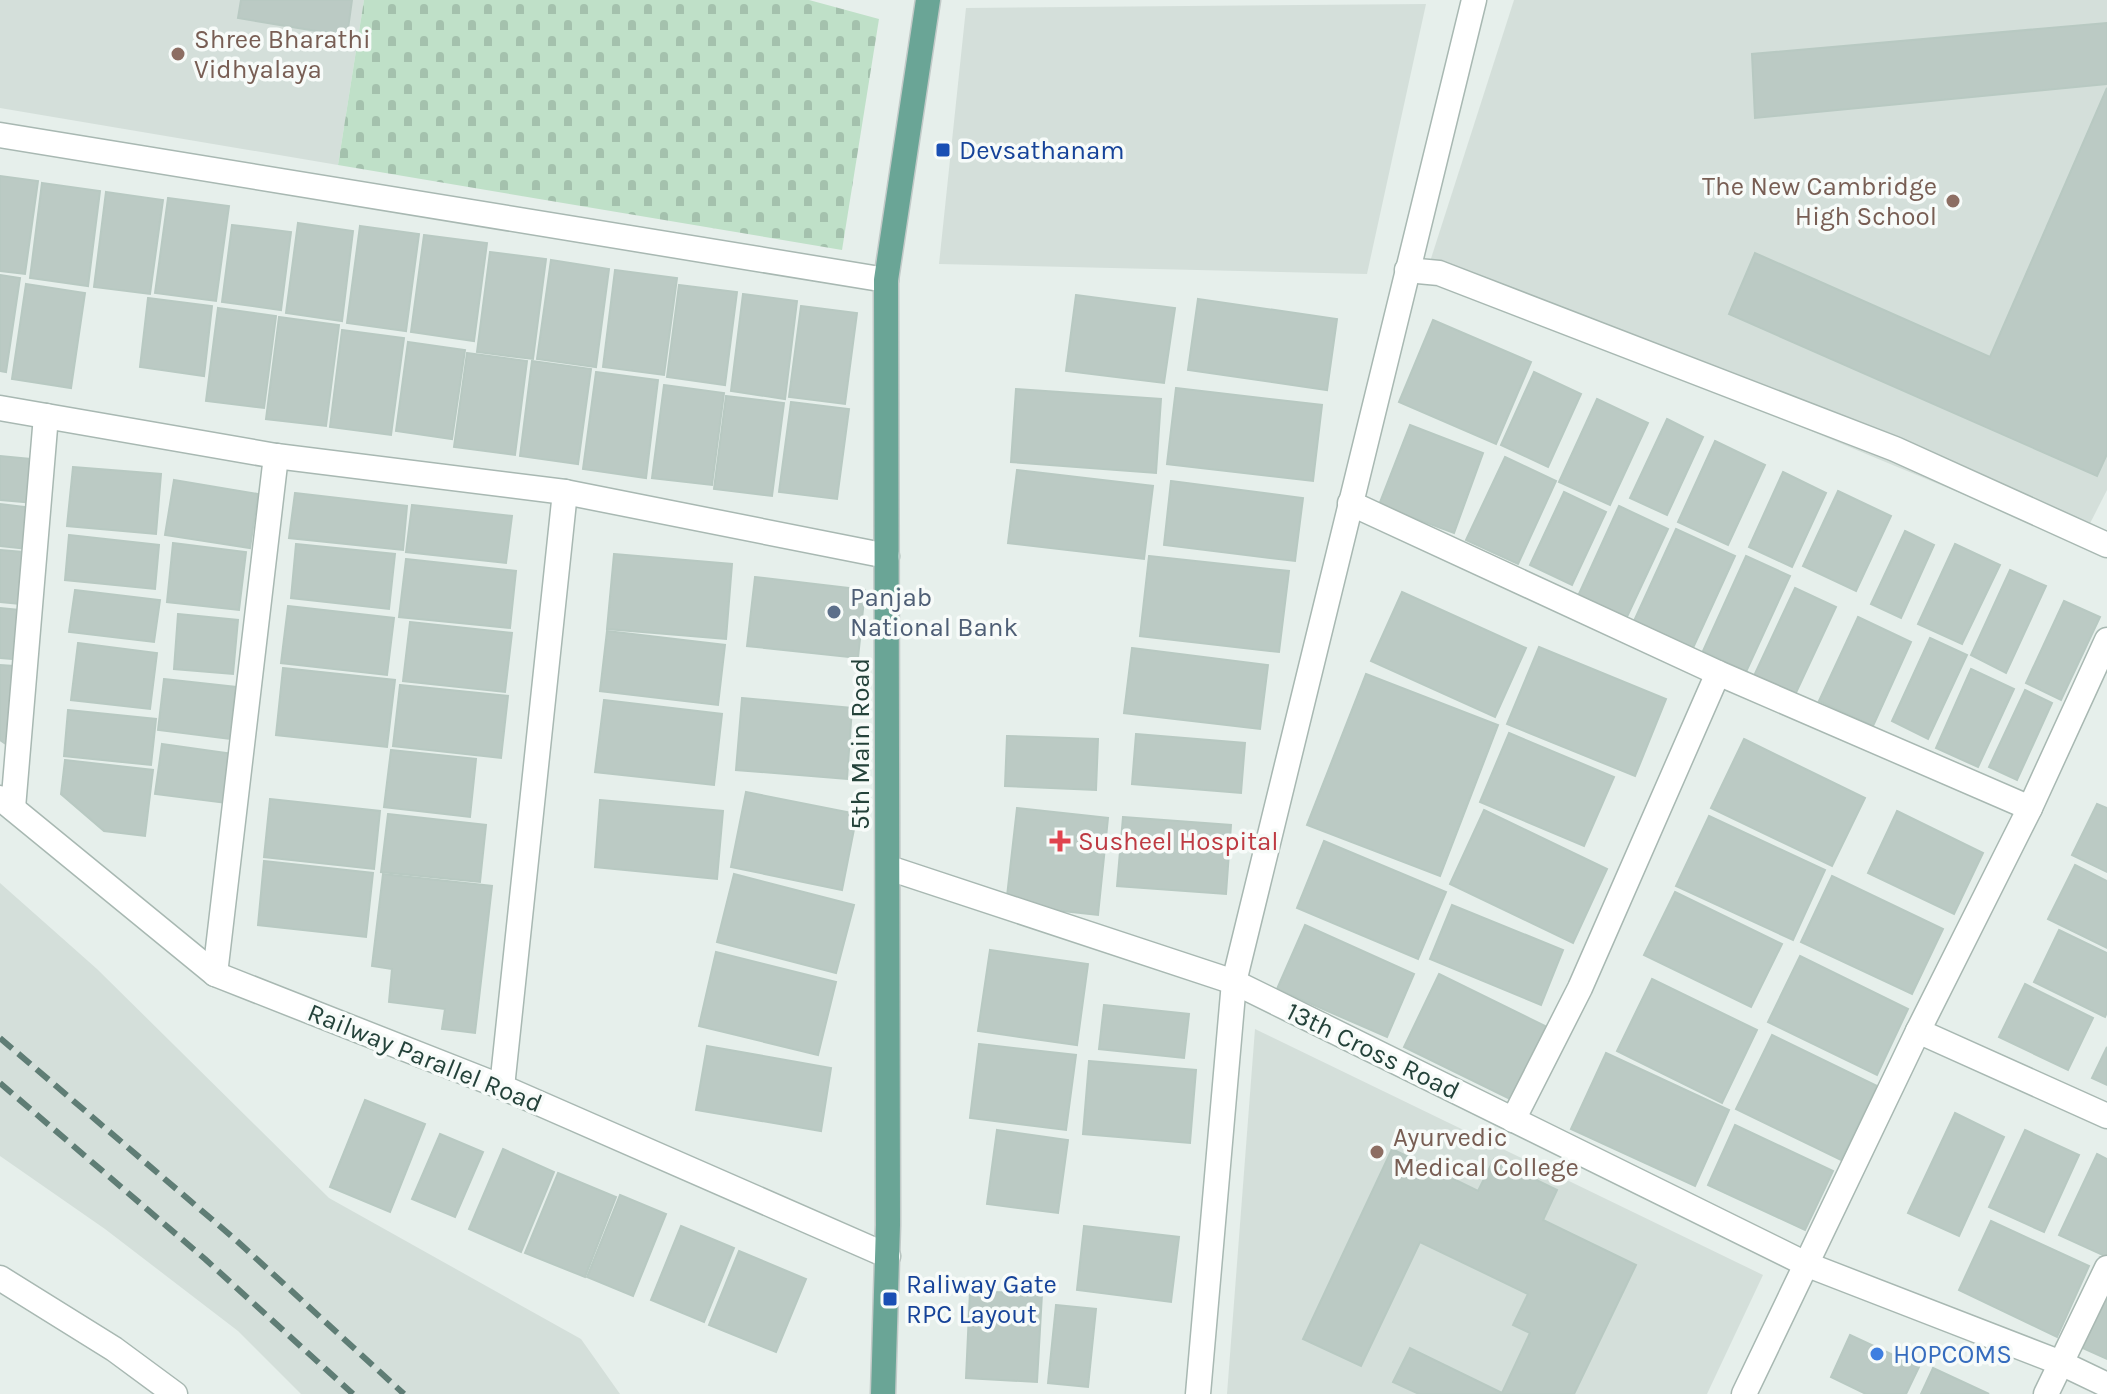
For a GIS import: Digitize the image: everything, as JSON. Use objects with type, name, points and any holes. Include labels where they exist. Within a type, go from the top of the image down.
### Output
[{"type":"main road","name":"5th Main Road","points":[[883,1394],[888,1256],[886,280],[928,0]]},
{"type":"street","points":[[1198,1394],[1234,982],[1474,0]]},
{"type":"street","points":[[0,135],[886,280]]},
{"type":"street","points":[[1407,270],[1439,273],[1895,449],[2107,545]]},
{"type":"street","points":[[0,408],[276,456],[565,492],[887,556]]},
{"type":"street","points":[[6,803],[46,416]]},
{"type":"street","points":[[215,974],[276,456]]},
{"type":"street","points":[[502,1087],[565,492]]},
{"type":"street","points":[[1350,503],[1718,673],[2030,808]]},
{"type":"street","points":[[1744,1394],[1918,1031],[2030,808],[2107,640]]},
{"type":"street","points":[[1513,1120],[1580,988],[1718,673]]},
{"type":"street","name":"Railway Parallel Road","points":[[6,803],[215,974],[502,1087],[888,1256]]},
{"type":"street","name":"13th Cross Road","points":[[889,868],[1234,982],[1808,1265],[2061,1363],[2107,1385]]},
{"type":"street","points":[[1918,1031],[2107,1116]]},
{"type":"street","points":[[2046,1394],[2107,1268]]},
{"type":"street","points":[[0,1278],[114,1349],[175,1394]]},
{"type":"shaded area","name":"Shree Bharathi Vidhyalaya","points":[[0,0],[364,0],[338,165],[0,108]]},
{"type":"shaded area","points":[[1514,0],[2107,0],[2107,490],[2080,543],[1427,271]]},
{"type":"shaded area","points":[[1426,4],[1367,274],[939,264],[966,8]]},
{"type":"shaded area","points":[[0,883],[97,969],[329,1198],[581,1339],[620,1394],[301,1394],[238,1331],[105,1229],[0,1156]]},
{"type":"shaded area","name":"Ayurvedic Medical College","points":[[1255,1029],[1763,1275],[1707,1394],[1227,1394]]},
{"type":"green space","points":[[364,0],[809,0],[879,19],[842,250],[338,165]]},
{"type":"building","points":[[241,0],[352,0],[347,36],[238,18]]},
{"type":"building","points":[[2107,23],[2107,84],[1755,118],[1752,54]]},
{"type":"building","points":[[2107,88],[2107,454],[2097,476],[1729,314],[1755,253],[1990,357]]},
{"type":"building","points":[[0,176],[38,181],[25,274],[0,271]]},
{"type":"building","points":[[42,183],[100,191],[88,286],[30,278]]},
{"type":"building","points":[[106,192],[163,200],[150,294],[94,287]]},
{"type":"building","points":[[168,198],[229,206],[216,301],[155,293]]},
{"type":"building","points":[[298,223],[353,231],[342,321],[286,313]]},
{"type":"building","points":[[232,225],[291,232],[281,310],[222,302]]},
{"type":"building","points":[[360,226],[419,234],[406,331],[347,323]]},
{"type":"building","points":[[424,235],[487,243],[474,341],[411,332]]},
{"type":"building","points":[[490,252],[546,259],[533,359],[477,352]]},
{"type":"building","points":[[551,260],[609,269],[596,367],[537,359]]},
{"type":"building","points":[[615,270],[677,278],[664,375],[603,367]]},
{"type":"building","points":[[0,275],[20,278],[6,372],[0,371]]},
{"type":"building","points":[[26,284],[85,293],[71,388],[12,379]]},
{"type":"building","points":[[679,285],[737,292],[725,385],[667,377]]},
{"type":"building","points":[[743,294],[797,301],[785,399],[731,391]]},
{"type":"building","points":[[1076,295],[1175,308],[1164,383],[1066,371]]},
{"type":"building","points":[[148,298],[212,306],[204,376],[140,367]]},
{"type":"building","points":[[1198,299],[1337,319],[1327,390],[1188,370]]},
{"type":"building","points":[[801,306],[857,313],[845,404],[789,397]]},
{"type":"building","points":[[218,308],[276,316],[264,408],[206,401]]},
{"type":"building","points":[[279,317],[339,325],[326,426],[266,419]]},
{"type":"building","points":[[1433,320],[1531,362],[1496,444],[1399,402]]},
{"type":"building","points":[[342,330],[404,338],[391,435],[330,427]]},
{"type":"building","points":[[408,342],[465,350],[452,439],[396,431]]},
{"type":"building","points":[[467,353],[527,361],[515,455],[454,447]]},
{"type":"building","points":[[532,361],[591,369],[578,464],[520,456]]},
{"type":"building","points":[[596,372],[658,380],[646,478],[583,469]]},
{"type":"building","points":[[1534,372],[1581,394],[1548,467],[1501,445]]},
{"type":"building","points":[[664,385],[724,393],[712,485],[652,478]]},
{"type":"building","points":[[1176,388],[1322,405],[1313,481],[1167,464]]},
{"type":"building","points":[[1016,389],[1161,399],[1156,473],[1011,462]]},
{"type":"building","points":[[726,396],[784,403],[772,496],[714,489]]},
{"type":"building","points":[[1597,399],[1648,423],[1610,505],[1559,482]]},
{"type":"building","points":[[791,402],[849,409],[837,499],[779,492]]},
{"type":"building","points":[[1667,419],[1703,437],[1667,515],[1630,498]]},
{"type":"building","points":[[1410,425],[1483,453],[1454,533],[1379,505]]},
{"type":"building","points":[[1715,441],[1765,465],[1728,545],[1678,522]]},
{"type":"building","points":[[0,456],[51,461],[46,504],[0,500]]},
{"type":"building","points":[[1505,457],[1556,481],[1518,564],[1466,540]]},
{"type":"building","points":[[73,467],[161,474],[156,534],[67,526]]},
{"type":"building","points":[[1017,470],[1153,486],[1144,559],[1008,543]]},
{"type":"building","points":[[1783,472],[1826,493],[1792,567],[1749,547]]},
{"type":"building","points":[[174,480],[258,494],[250,548],[165,535]]},
{"type":"building","points":[[1171,481],[1303,498],[1295,561],[1164,545]]},
{"type":"building","points":[[1838,491],[1891,516],[1856,591],[1803,566]]},
{"type":"building","points":[[1564,492],[1606,512],[1572,585],[1530,565]]},
{"type":"building","points":[[295,493],[407,506],[403,550],[289,538]]},
{"type":"building","points":[[0,504],[42,509],[37,550],[0,546]]},
{"type":"building","points":[[412,505],[512,516],[506,563],[406,552]]},
{"type":"building","points":[[1619,506],[1668,529],[1626,619],[1578,596]]},
{"type":"building","points":[[1676,529],[1735,556],[1693,648],[1634,621]]},
{"type":"building","points":[[1905,531],[1934,545],[1901,618],[1871,604]]},
{"type":"building","points":[[69,535],[159,545],[155,589],[65,580]]},
{"type":"building","points":[[173,543],[246,552],[239,610],[167,602]]},
{"type":"building","points":[[296,544],[395,554],[389,609],[291,598]]},
{"type":"building","points":[[1955,544],[2000,565],[1962,644],[1918,624]]},
{"type":"building","points":[[0,550],[35,553],[30,605],[0,602]]},
{"type":"building","points":[[614,554],[732,564],[726,639],[607,629]]},
{"type":"building","points":[[1149,556],[1289,571],[1279,652],[1140,636]]},
{"type":"building","points":[[1746,556],[1790,576],[1746,672],[1703,651]]},
{"type":"building","points":[[406,559],[516,571],[510,628],[399,617]]},
{"type":"building","points":[[2010,570],[2046,586],[2006,673],[1971,655]]},
{"type":"building","points":[[755,577],[865,590],[858,658],[747,646]]},
{"type":"building","points":[[1795,588],[1836,607],[1794,697],[1753,678]]},
{"type":"building","points":[[75,590],[160,600],[154,642],[69,632]]},
{"type":"building","points":[[1402,592],[1526,648],[1495,717],[1371,661]]},
{"type":"building","points":[[2064,601],[2100,617],[2061,700],[2026,683]]},
{"type":"building","points":[[288,606],[394,618],[387,675],[281,663]]},
{"type":"building","points":[[0,608],[29,611],[24,660],[0,658]]},
{"type":"building","points":[[178,614],[238,620],[233,674],[174,669]]},
{"type":"building","points":[[1858,617],[1911,642],[1873,726],[1819,701]]},
{"type":"building","points":[[410,622],[512,633],[505,692],[403,681]]},
{"type":"building","points":[[607,631],[725,645],[718,705],[600,691]]},
{"type":"building","points":[[1930,638],[1967,655],[1928,739],[1892,721]]},
{"type":"building","points":[[78,643],[157,653],[150,709],[71,700]]},
{"type":"building","points":[[1539,647],[1666,699],[1635,776],[1507,724]]},
{"type":"building","points":[[1132,648],[1268,665],[1260,729],[1124,713]]},
{"type":"building","points":[[0,665],[28,667],[19,753],[0,740]]},
{"type":"building","points":[[283,668],[395,680],[387,747],[276,735]]},
{"type":"building","points":[[1971,669],[2014,689],[1978,767],[1936,748]]},
{"type":"building","points":[[1366,674],[1498,725],[1440,876],[1307,825]]},
{"type":"building","points":[[164,679],[236,687],[230,739],[158,730]]},
{"type":"building","points":[[400,685],[508,696],[501,758],[393,746]]},
{"type":"building","points":[[2025,690],[2052,703],[2017,780],[1989,767]]},
{"type":"building","points":[[742,698],[852,708],[847,779],[736,770]]},
{"type":"building","points":[[604,700],[722,714],[714,785],[595,772]]},
{"type":"building","points":[[68,710],[156,719],[151,765],[64,756]]},
{"type":"building","points":[[1509,733],[1614,777],[1584,846],[1480,802]]},
{"type":"building","points":[[1136,734],[1245,743],[1241,793],[1132,784]]},
{"type":"building","points":[[1007,736],[1098,739],[1096,790],[1005,786]]},
{"type":"building","points":[[1744,739],[1865,798],[1832,866],[1711,808]]},
{"type":"building","points":[[162,744],[241,755],[234,804],[155,794]]},
{"type":"building","points":[[391,750],[476,759],[470,817],[384,807]]},
{"type":"building","points":[[65,760],[153,770],[145,836],[104,831],[61,794]]},
{"type":"building","points":[[746,792],[857,814],[842,890],[731,867]]},
{"type":"building","points":[[270,799],[380,811],[374,869],[264,857]]},
{"type":"building","points":[[600,800],[723,811],[717,879],[595,867]]},
{"type":"building","points":[[2097,804],[2107,808],[2107,872],[2072,855]]},
{"type":"building","points":[[1017,808],[1108,818],[1098,915],[1006,905]]},
{"type":"building","points":[[1484,810],[1607,869],[1573,943],[1450,884]]},
{"type":"building","points":[[1897,811],[1983,853],[1954,914],[1868,873]]},
{"type":"building","points":[[388,814],[486,825],[480,882],[381,872]]},
{"type":"building","points":[[1709,816],[1825,870],[1793,940],[1676,886]]},
{"type":"building","points":[[1123,817],[1231,825],[1226,894],[1117,886]]},
{"type":"building","points":[[1324,841],[1446,892],[1418,959],[1297,908]]},
{"type":"building","points":[[264,861],[373,873],[366,937],[258,925]]},
{"type":"building","points":[[2075,865],[2107,881],[2107,948],[2048,919]]},
{"type":"building","points":[[383,874],[492,886],[475,1033],[442,1029],[445,1009],[389,1002],[392,969],[372,966]]},
{"type":"building","points":[[734,874],[854,905],[836,973],[717,942]]},
{"type":"building","points":[[1832,876],[1943,929],[1912,994],[1801,942]]},
{"type":"building","points":[[1675,892],[1782,944],[1751,1007],[1644,955]]},
{"type":"building","points":[[1452,905],[1563,950],[1541,1005],[1430,959]]},
{"type":"building","points":[[1305,925],[1414,974],[1387,1037],[1277,989]]},
{"type":"building","points":[[2059,930],[2107,953],[2105,1017],[2034,982]]},
{"type":"building","points":[[990,950],[1088,964],[1077,1045],[978,1031]]},
{"type":"building","points":[[716,952],[836,982],[818,1055],[699,1026]]},
{"type":"building","points":[[1800,956],[1908,1009],[1877,1075],[1768,1022]]},
{"type":"building","points":[[1439,974],[1547,1027],[1512,1100],[1404,1047]]},
{"type":"building","points":[[1652,979],[1757,1030],[1722,1103],[1617,1051]]},
{"type":"building","points":[[2025,984],[2093,1018],[2068,1070],[1999,1037]]},
{"type":"building","points":[[1104,1005],[1189,1014],[1184,1058],[1099,1049]]},
{"type":"building","points":[[1772,1035],[1877,1086],[1841,1160],[1736,1109]]},
{"type":"building","points":[[979,1044],[1076,1055],[1066,1130],[970,1118]]},
{"type":"building","points":[[707,1046],[831,1068],[821,1131],[696,1110]]},
{"type":"building","points":[[2107,1047],[2107,1085],[2092,1078]]},
{"type":"building","points":[[1606,1053],[1729,1110],[1695,1186],[1571,1129]]},
{"type":"building","points":[[1089,1061],[1196,1070],[1190,1143],[1083,1134]]},
{"type":"building","points":[[365,1100],[425,1124],[390,1212],[330,1187]]},
{"type":"building","points":[[1955,1113],[2004,1137],[1959,1236],[1908,1213]]},
{"type":"building","points":[[1735,1125],[1833,1171],[1805,1230],[1708,1185]]},
{"type":"building","points":[[997,1130],[1068,1140],[1058,1213],[987,1204]]},
{"type":"building","points":[[2025,1130],[2079,1155],[2044,1232],[1989,1207]]},
{"type":"building","points":[[440,1134],[483,1152],[455,1217],[412,1199]]},
{"type":"building","points":[[503,1149],[554,1172],[521,1252],[469,1229]]},
{"type":"building","points":[[1392,1149],[1478,1191],[1494,1159],[1557,1190],[1543,1220],[1636,1265],[1574,1394],[1419,1394],[1393,1382],[1410,1348],[1502,1393],[1530,1333],[1513,1325],[1528,1294],[1420,1242],[1361,1366],[1303,1339]]},
{"type":"building","points":[[2097,1154],[2107,1159],[2107,1257],[2059,1235]]},
{"type":"building","points":[[558,1173],[616,1197],[585,1277],[525,1253]]},
{"type":"building","points":[[620,1195],[666,1214],[633,1296],[587,1277]]},
{"type":"building","points":[[1991,1221],[2089,1266],[2057,1337],[1959,1290]]},
{"type":"building","points":[[681,1226],[734,1248],[704,1322],[651,1300]]},
{"type":"building","points":[[1084,1226],[1179,1237],[1171,1302],[1077,1290]]},
{"type":"building","points":[[739,1251],[806,1279],[776,1352],[709,1325]]},
{"type":"building","points":[[2107,1277],[2107,1359],[2076,1345]]},
{"type":"building","points":[[970,1291],[1042,1294],[1037,1382],[966,1378]]},
{"type":"building","points":[[1056,1305],[1096,1309],[1088,1387],[1048,1383]]},
{"type":"building","points":[[1850,1335],[1919,1367],[1906,1394],[1866,1394],[1831,1377]]},
{"type":"building","points":[[1933,1368],[1989,1394],[1921,1394]]},
{"type":"railway","points":[[0,1038],[236,1240],[404,1394]]},
{"type":"railway","points":[[0,1083],[205,1259],[353,1394]]},
{"type":"place","name":"Shree Bharathi Vidhyalaya","points":[[178,54]]},
{"type":"place","name":"Devsathanam","points":[[943,150]]},
{"type":"place","name":"The New Cambridge High School","points":[[1953,201]]},
{"type":"place","name":"Panjab National Bank","points":[[834,612]]},
{"type":"place","name":"Susheel Hospital","points":[[1060,841]]},
{"type":"place","name":"Ayurvedic Medical College","points":[[1377,1152]]},
{"type":"place","name":"Raliway Gate RPC Layout","points":[[890,1299]]},
{"type":"place","name":"HOPCOMS","points":[[1877,1354]]}]
